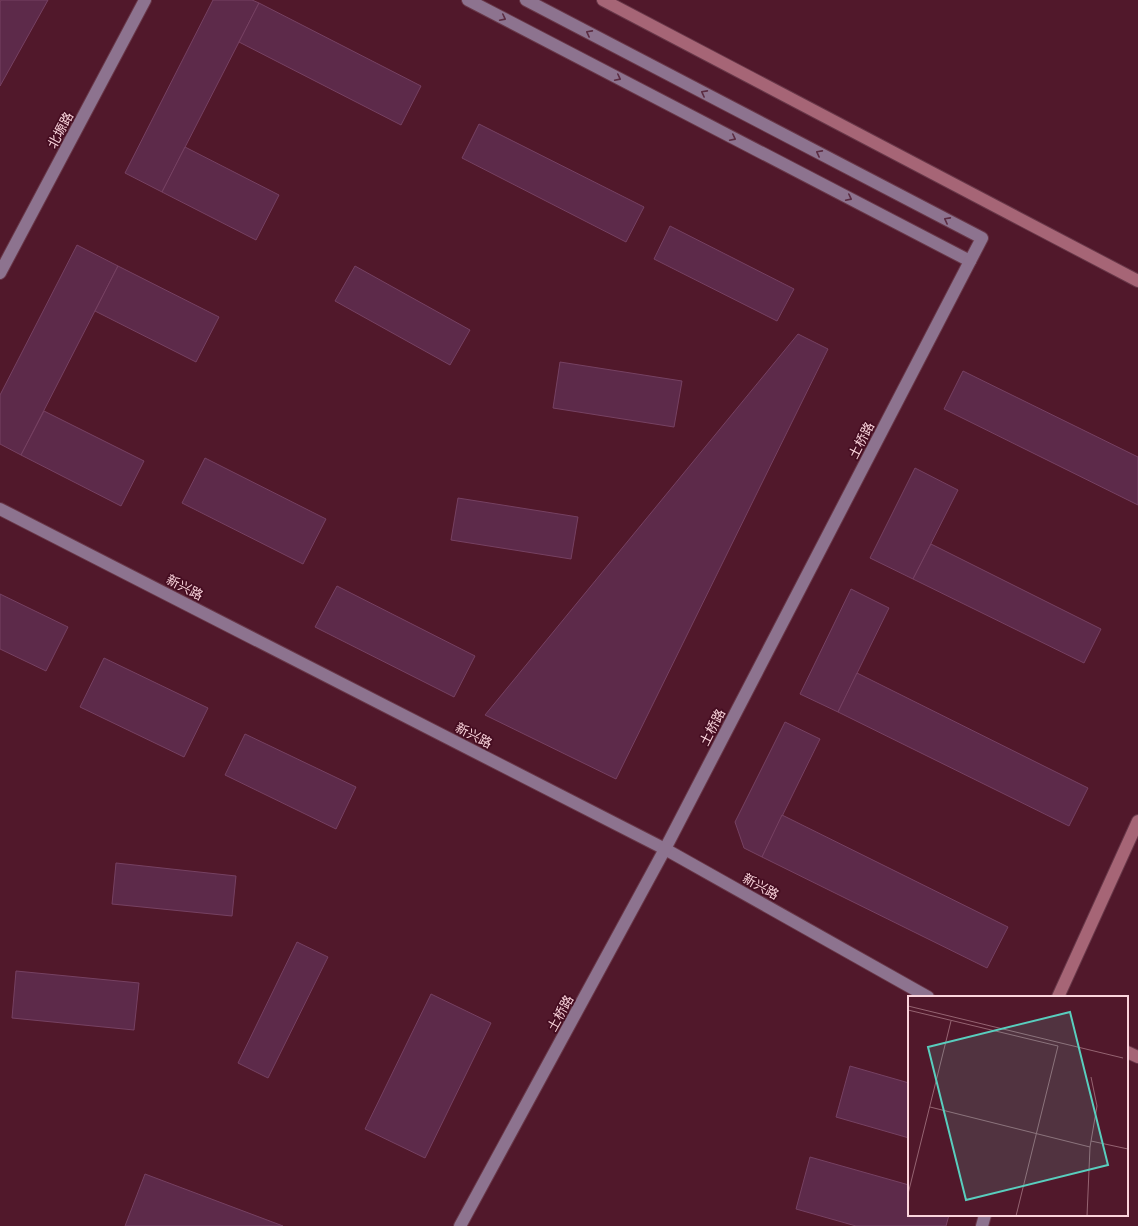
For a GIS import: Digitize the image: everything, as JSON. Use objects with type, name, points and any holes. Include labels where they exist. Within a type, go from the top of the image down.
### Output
[{"type":"street","name":"北塬路","points":[[0,273],[145,0]]},
{"type":"street","points":[[468,0],[970,261]]},
{"type":"street","name":"土桥路","points":[[460,1226],[665,849],[982,238],[526,0]]},
{"type":"street","points":[[603,0],[1138,281]]},
{"type":"street","name":"新兴路","points":[[0,509],[665,849],[926,996]]},
{"type":"street","points":[[1058,996],[1138,821]]},
{"type":"street","points":[[1128,1052],[1138,1057]]},
{"type":"street","points":[[982,1226],[986,1216]]},
{"type":"building","points":[[1,0],[48,0],[0,86],[0,2]]},
{"type":"building","points":[[213,0],[252,0],[259,3],[162,192],[125,173]]},
{"type":"building","points":[[259,3],[421,86],[401,125],[239,42]]},
{"type":"building","points":[[479,124],[644,207],[626,242],[462,158]]},
{"type":"building","points":[[185,147],[279,195],[256,240],[162,192]]},
{"type":"building","points":[[670,226],[794,289],[777,321],[654,259]]},
{"type":"building","points":[[77,245],[118,266],[21,455],[0,444],[0,395]]},
{"type":"building","points":[[118,266],[219,317],[196,362],[95,311]]},
{"type":"building","points":[[355,266],[470,330],[450,365],[335,301]]},
{"type":"building","points":[[798,334],[828,349],[616,779],[485,715]]},
{"type":"building","points":[[560,362],[682,381],[674,427],[553,408]]},
{"type":"building","points":[[963,371],[1138,457],[1138,505],[944,409]]},
{"type":"building","points":[[44,411],[144,461],[121,506],[21,455]]},
{"type":"building","points":[[205,458],[326,519],[303,564],[182,503]]},
{"type":"building","points":[[915,468],[958,490],[913,579],[870,558]]},
{"type":"building","points":[[458,498],[578,517],[571,559],[451,540]]},
{"type":"building","points":[[931,544],[1101,629],[1084,663],[913,579]]},
{"type":"building","points":[[337,586],[475,656],[454,697],[315,627]]},
{"type":"building","points":[[851,589],[889,608],[838,712],[800,694]]},
{"type":"building","points":[[0,594],[68,627],[46,671],[0,649]]},
{"type":"building","points":[[104,658],[208,708],[184,757],[80,707]]},
{"type":"building","points":[[857,673],[1088,788],[1069,826],[838,712]]},
{"type":"building","points":[[785,722],[820,739],[762,857],[744,848],[735,822]]},
{"type":"building","points":[[245,734],[356,787],[336,829],[225,775]]},
{"type":"building","points":[[782,815],[1008,927],[987,968],[762,857]]},
{"type":"building","points":[[116,863],[236,876],[232,916],[112,904]]},
{"type":"building","points":[[297,942],[328,957],[268,1078],[238,1063]]},
{"type":"building","points":[[16,971],[139,983],[134,1030],[12,1018]]},
{"type":"building","points":[[431,994],[491,1023],[425,1158],[365,1129]]},
{"type":"building","points":[[850,1066],[908,1083],[908,1138],[836,1117]]},
{"type":"building","points":[[810,1157],[908,1185],[908,1216],[949,1216],[946,1226],[856,1226],[796,1209]]},
{"type":"building","points":[[145,1174],[283,1226],[125,1226]]}]
